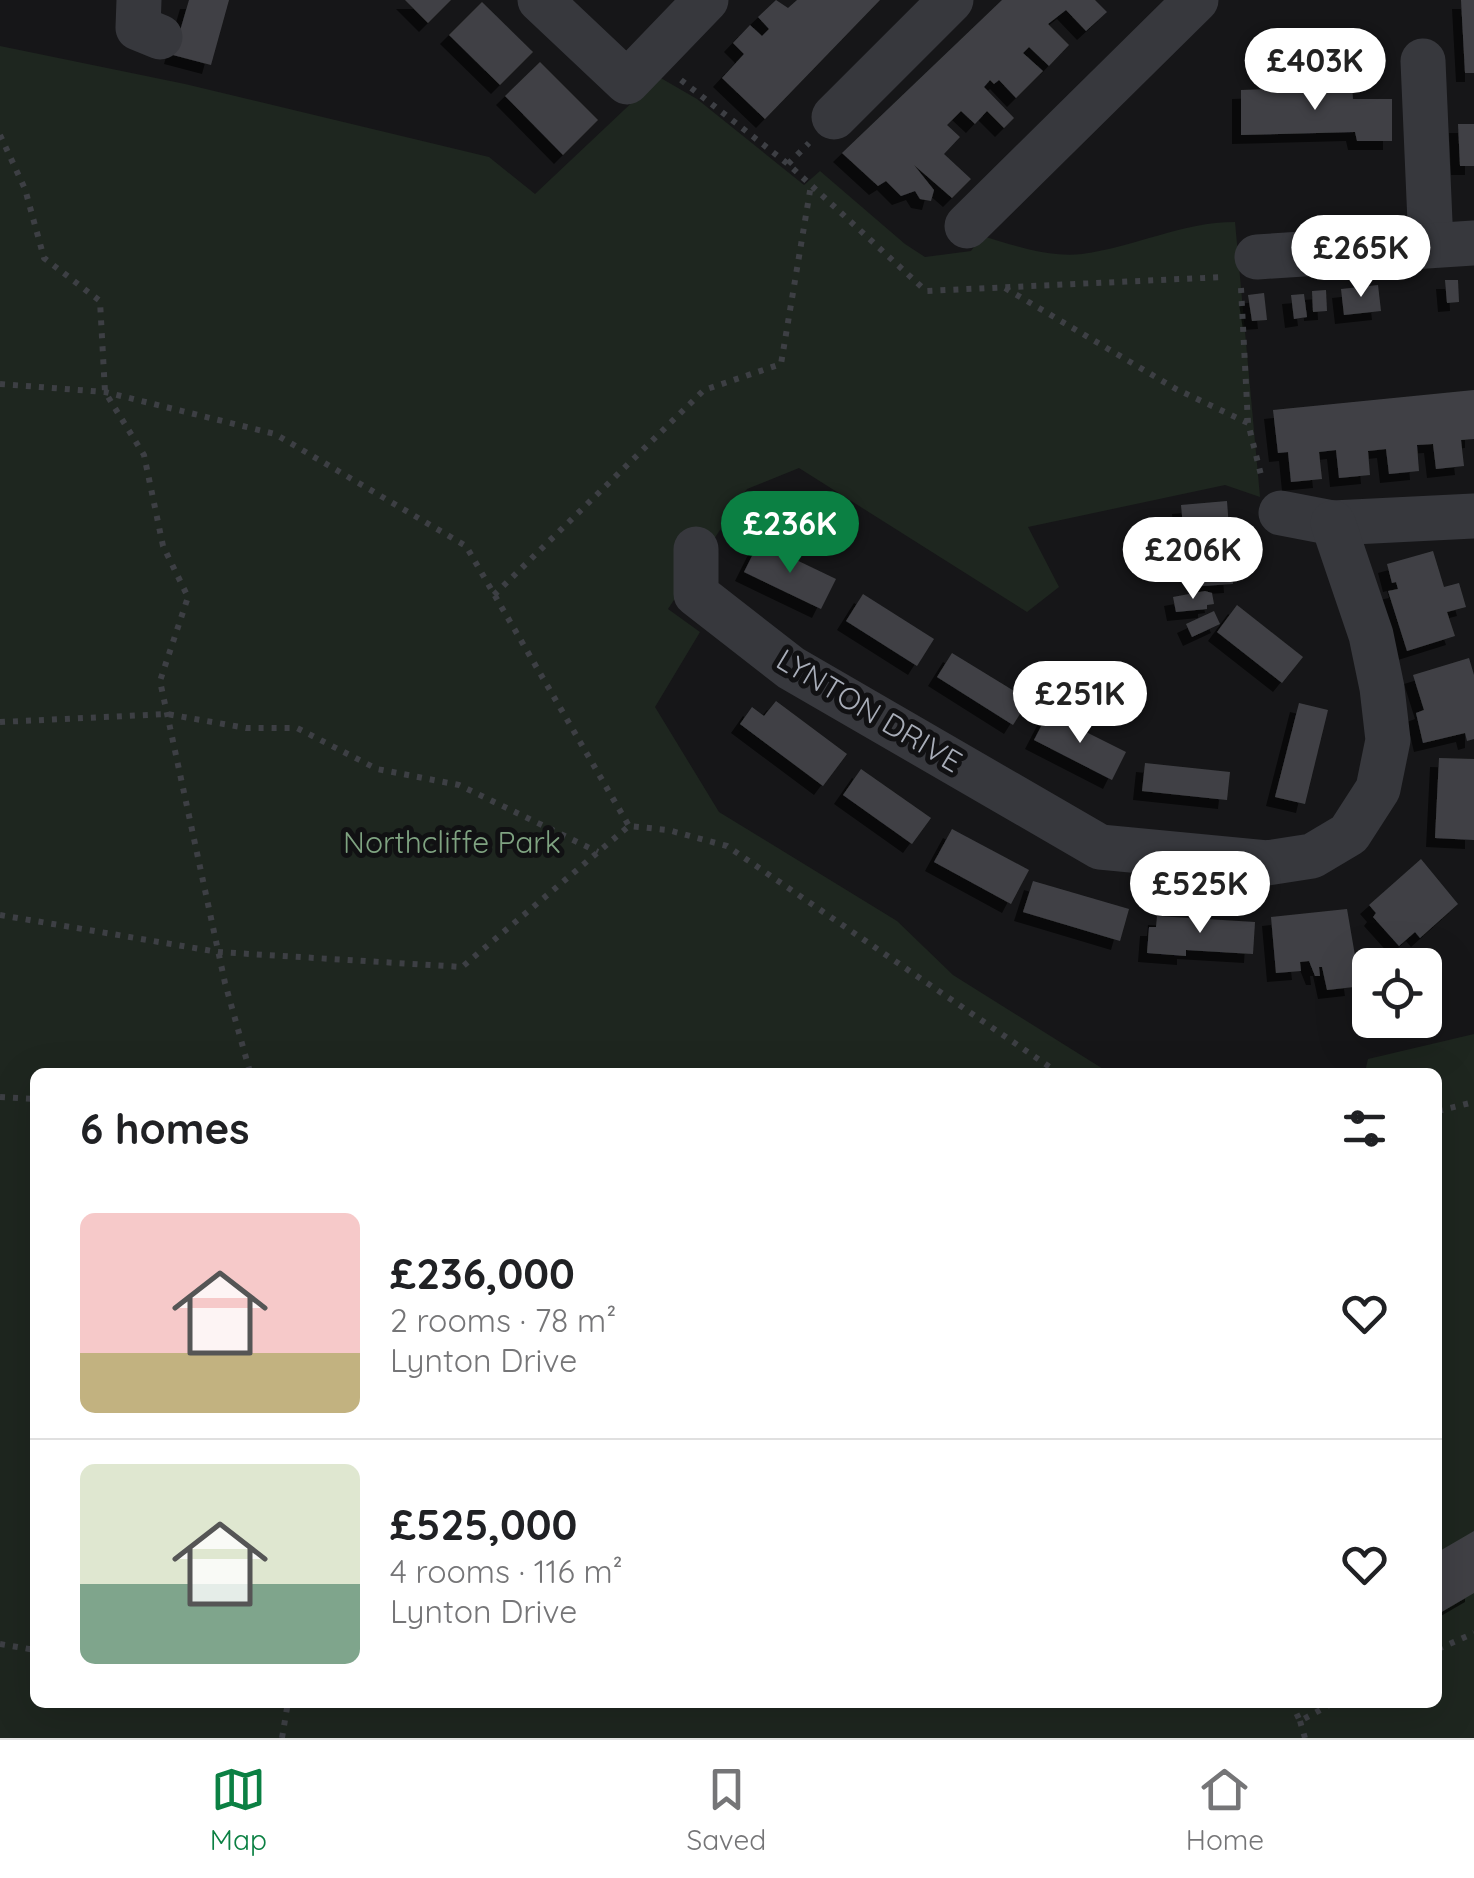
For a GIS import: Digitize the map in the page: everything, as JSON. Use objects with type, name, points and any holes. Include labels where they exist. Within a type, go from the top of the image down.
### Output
[{"type":"street","points":[[540,0],[627,82],[706,0]]},
{"type":"street","points":[[834,117],[952,0]]},
{"type":"street","points":[[968,226],[1196,0]]},
{"type":"street","points":[[1248,267],[1453,244],[1423,61]]},
{"type":"street","points":[[1281,514],[1333,523],[1474,516]]},
{"type":"street","name":"LYNTON DRIVE","points":[[696,549],[696,594],[790,668],[1100,847],[1266,863],[1312,856],[1350,834],[1378,789],[1388,740],[1371,635],[1333,523]]},
{"type":"path","points":[[0,135],[25,188],[44,258],[100,300],[105,392],[144,455],[163,546],[188,596],[160,682],[218,952],[249,1068]]},
{"type":"path","points":[[494,595],[704,390],[781,364],[811,185]]},
{"type":"path","points":[[1248,267],[1248,423],[1268,501],[1281,514]]},
{"type":"path","points":[[1004,288],[1176,389],[1248,423]]},
{"type":"path","points":[[0,384],[105,392],[275,434],[466,546],[629,826]]},
{"type":"path","points":[[0,722],[167,714],[246,728],[297,728],[377,769],[459,785],[598,852]]},
{"type":"path","points":[[0,915],[218,952],[462,967],[629,826],[668,830],[728,846],[1051,1068]]},
{"type":"path","points":[[0,1096],[30,1099]]},
{"type":"path","points":[[1442,1110],[1474,1102]]},
{"type":"path","points":[[1442,1647],[1474,1633]]},
{"type":"path","points":[[0,1644],[30,1649]]},
{"type":"path","points":[[282,1738],[287,1708]]},
{"type":"path","points":[[1294,1708],[1305,1738]]},
{"type":"path","points":[[1300,1722],[1324,1708]]},
{"type":"green space","name":"Northcliffe Park","points":[[0,46],[185,84],[489,157],[535,194],[659,77],[697,99],[804,185],[820,171],[925,257],[971,251],[982,236],[1044,252],[1082,254],[1196,226],[1235,222],[1260,497],[1225,485],[1028,527],[1059,587],[1027,612],[799,468],[747,489],[668,609],[700,632],[655,707],[719,812],[897,921],[953,975],[1102,1068],[30,1068],[30,1708],[1442,1708],[1442,1068],[1366,1068],[1368,1059],[1474,1034],[1474,1738],[0,1738]]},
{"type":"building","points":[[189,0],[229,0],[211,65],[173,55]]},
{"type":"building","points":[[405,0],[451,0],[428,23]]},
{"type":"building","points":[[776,0],[788,8],[797,0],[880,0],[765,119],[722,78],[744,54],[733,43],[750,25],[762,36],[769,29],[758,17]]},
{"type":"building","points":[[1002,0],[1095,0],[1107,12],[1086,31],[1066,10],[1048,24],[1069,45],[1049,66],[1029,47],[1023,53],[1043,71],[1016,98],[999,80],[994,84],[990,80],[984,87],[1014,118],[1004,128],[987,111],[975,124],[961,111],[947,125],[960,137],[944,154],[971,179],[952,198],[914,165],[934,190],[931,201],[920,199],[915,191],[901,196],[886,181],[878,186],[842,153]]},
{"type":"building","points":[[1461,0],[1474,0],[1474,73],[1465,73]]},
{"type":"building","points":[[482,2],[533,52],[500,85],[449,35]]},
{"type":"building","points":[[540,62],[598,120],[563,155],[505,96]]},
{"type":"building","points":[[1352,86],[1353,99],[1392,99],[1392,141],[1357,141],[1355,132],[1241,135],[1241,90]]},
{"type":"building","points":[[1458,124],[1474,124],[1474,166],[1460,166]]},
{"type":"building","points":[[1445,280],[1458,280],[1459,302],[1447,303]]},
{"type":"building","points":[[1378,285],[1381,311],[1344,315],[1341,289]]},
{"type":"building","points":[[1326,290],[1327,311],[1313,312],[1312,291]]},
{"type":"building","points":[[1264,293],[1267,320],[1252,321],[1248,295]]},
{"type":"building","points":[[1304,294],[1307,317],[1294,319],[1291,295]]},
{"type":"building","points":[[1474,390],[1474,439],[1461,440],[1464,466],[1436,469],[1433,444],[1417,445],[1419,471],[1389,474],[1386,449],[1368,451],[1370,475],[1339,478],[1336,450],[1319,452],[1322,479],[1291,482],[1288,452],[1278,453],[1273,410]]},
{"type":"building","points":[[1227,501],[1233,584],[1202,586],[1201,568],[1180,569],[1178,548],[1185,547],[1181,505]]},
{"type":"building","points":[[759,542],[836,579],[821,609],[744,572]]},
{"type":"building","points":[[1433,551],[1444,587],[1459,583],[1466,607],[1447,612],[1455,636],[1407,651],[1388,591],[1398,589],[1396,582],[1392,583],[1387,564]]},
{"type":"building","points":[[1212,593],[1214,604],[1207,605],[1207,609],[1176,612],[1173,597]]},
{"type":"building","points":[[863,594],[934,639],[917,666],[846,621]]},
{"type":"building","points":[[1237,605],[1303,657],[1282,683],[1217,632]]},
{"type":"building","points":[[1214,611],[1220,624],[1192,637],[1186,624]]},
{"type":"building","points":[[952,653],[1029,700],[1013,725],[937,677]]},
{"type":"building","points":[[1469,658],[1474,675],[1474,739],[1467,741],[1465,733],[1423,743],[1416,713],[1424,710],[1413,675]]},
{"type":"building","points":[[776,701],[847,754],[823,786],[740,724],[752,707],[764,716]]},
{"type":"building","points":[[1299,703],[1328,710],[1305,804],[1275,797]]},
{"type":"building","points":[[1048,713],[1126,752],[1112,780],[1034,740]]},
{"type":"building","points":[[1439,758],[1474,759],[1474,840],[1435,838]]},
{"type":"building","points":[[1145,763],[1230,772],[1227,800],[1142,791]]},
{"type":"building","points":[[861,769],[931,818],[912,844],[843,795]]},
{"type":"building","points":[[952,829],[1029,870],[1011,904],[934,862]]},
{"type":"building","points":[[1421,859],[1458,904],[1420,938],[1415,932],[1399,946],[1373,917],[1376,913],[1369,905]]},
{"type":"building","points":[[1033,881],[1129,909],[1120,941],[1023,912]]},
{"type":"building","points":[[1347,909],[1354,948],[1352,987],[1327,990],[1322,967],[1320,976],[1315,976],[1309,961],[1300,962],[1301,971],[1276,973],[1271,917]]},
{"type":"building","points":[[1157,916],[1255,922],[1253,954],[1186,950],[1186,956],[1147,953],[1149,927],[1156,927]]},
{"type":"building","points":[[1474,1531],[1474,1593],[1442,1612],[1442,1550]]}]
